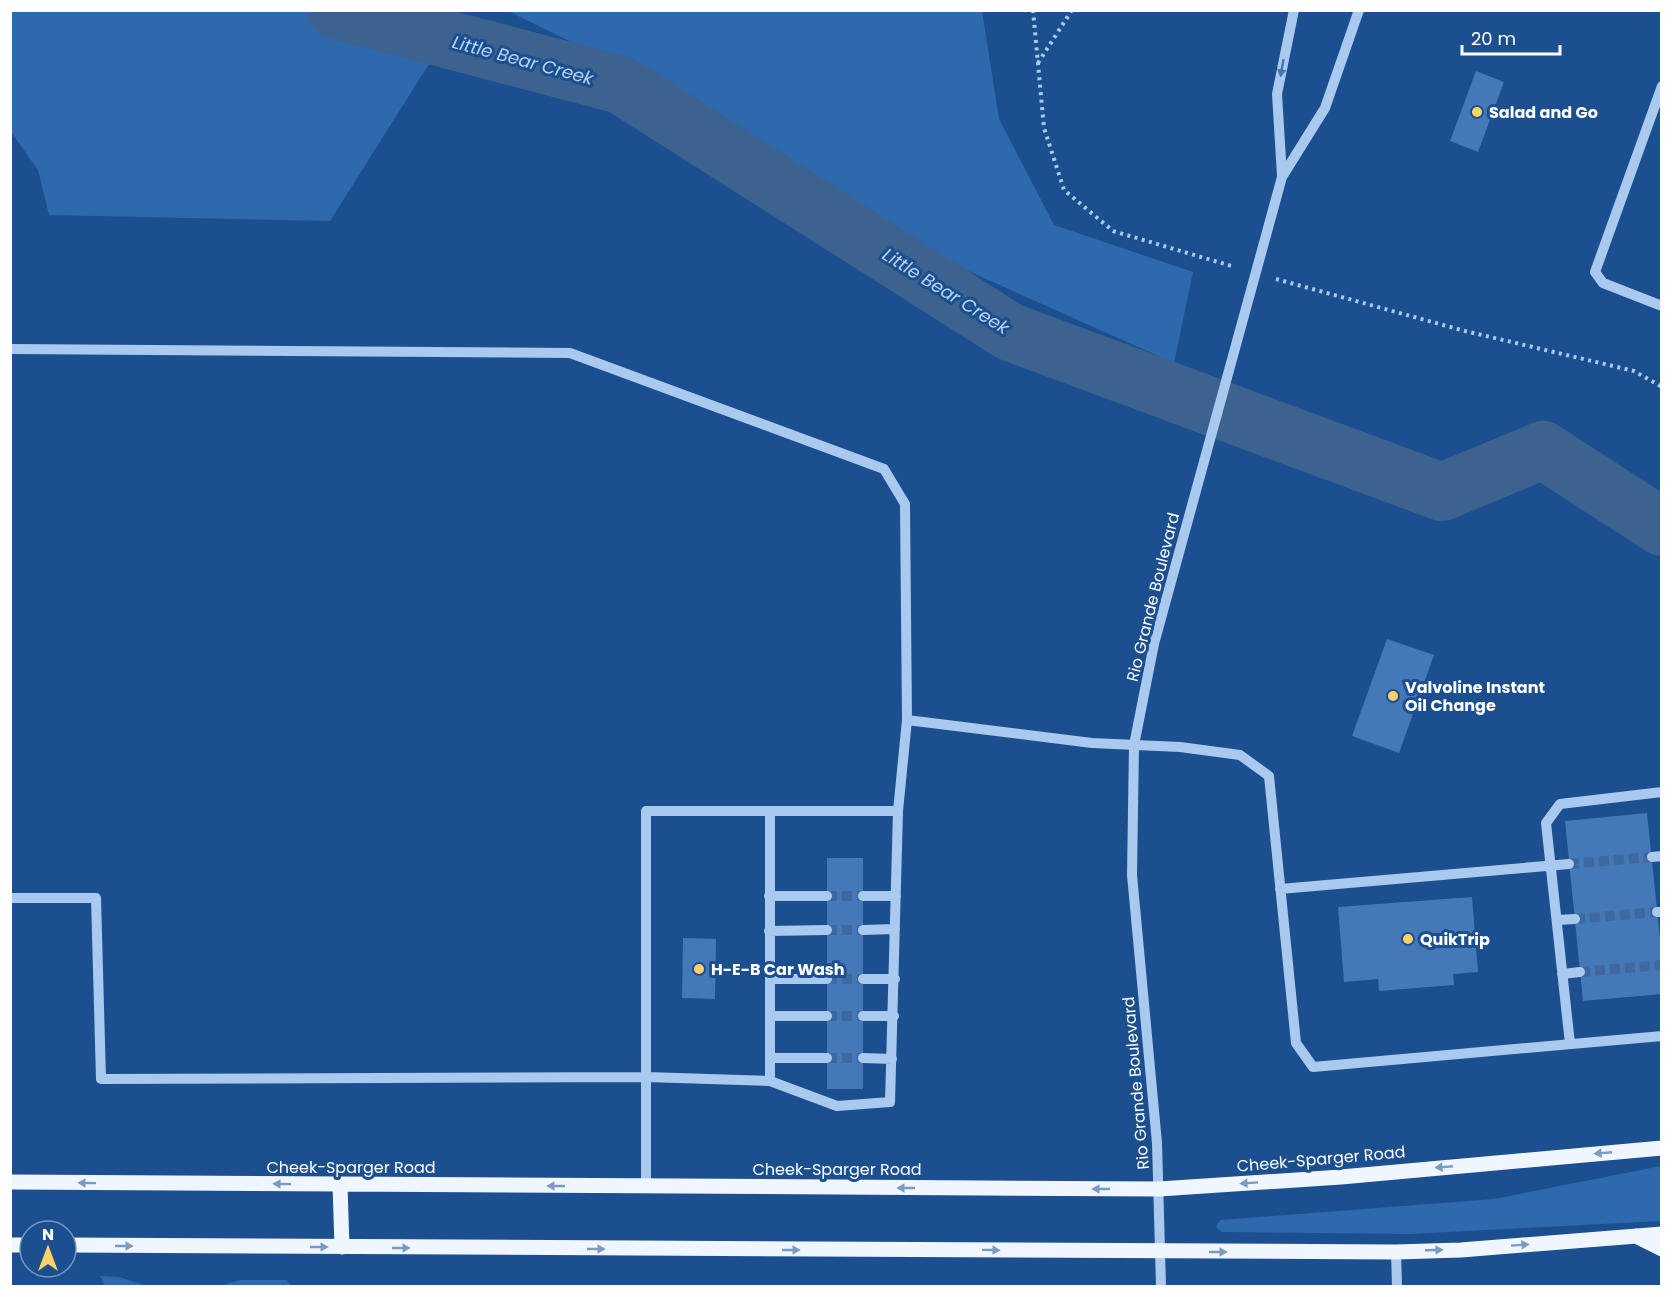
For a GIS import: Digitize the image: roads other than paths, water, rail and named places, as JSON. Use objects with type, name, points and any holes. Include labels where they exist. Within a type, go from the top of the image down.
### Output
[{"type":"main road","name":"Cheek-Sparger Road","points":[[10,1182],[1160,1189],[1341,1177],[1662,1148]]},
{"type":"main road","points":[[340,1185],[342,1247]]},
{"type":"main road","points":[[78,1245],[1396,1252],[1662,1234]]},
{"type":"main road","points":[[1636,1236],[1662,1249]]},
{"type":"street","name":"Rio Grande Boulevard","points":[[1282,177],[1277,94],[1294,10]]},
{"type":"street","name":"Rio Grande Boulevard","points":[[1161,1287],[1160,1189],[1131,875],[1134,745],[1154,644],[1282,177],[1325,108],[1359,10]]},
{"type":"street","points":[[1662,86],[1595,272],[1603,283],[1662,306]]},
{"type":"street","points":[[10,350],[570,352],[884,469],[905,504],[907,720],[898,811],[890,1102],[837,1106],[770,1081],[646,1077],[101,1079],[96,898],[10,898]]},
{"type":"street","points":[[907,720],[1092,743],[1180,747],[1211,753],[1240,755],[1269,776],[1296,1043],[1312,1067],[1662,1036]]},
{"type":"street","points":[[1570,1044],[1546,823],[1560,804],[1662,792]]},
{"type":"street","points":[[646,1186],[646,811],[898,811]]},
{"type":"street","points":[[770,811],[770,1081]]},
{"type":"street","points":[[1280,889],[1569,864]]},
{"type":"street","points":[[769,896],[827,896]]},
{"type":"street","points":[[863,896],[896,896]]},
{"type":"street","points":[[1557,921],[1575,919]]},
{"type":"street","points":[[863,930],[895,929]]},
{"type":"street","points":[[769,931],[827,930]]},
{"type":"street","points":[[1562,974],[1580,972]]},
{"type":"street","points":[[770,979],[827,979]]},
{"type":"street","points":[[862,979],[895,979]]},
{"type":"street","points":[[770,1016],[827,1016]]},
{"type":"street","points":[[862,1016],[894,1016]]},
{"type":"street","points":[[770,1058],[827,1058]]},
{"type":"street","points":[[862,1058],[892,1059]]},
{"type":"street","points":[[1396,1252],[1397,1287]]},
{"type":"waterway","name":"Little Bear Creek","points":[[336,10],[621,85],[1010,332],[1442,492],[1543,450],[1662,527]]},
{"type":"tunnel","points":[[1569,864],[1652,857]]},
{"type":"tunnel","points":[[827,896],[863,896]]},
{"type":"tunnel","points":[[1575,919],[1657,912]]},
{"type":"tunnel","points":[[827,930],[863,930]]},
{"type":"tunnel","points":[[1580,972],[1662,965]]},
{"type":"tunnel","points":[[827,979],[863,979]]},
{"type":"tunnel","points":[[827,1016],[863,1016]]},
{"type":"tunnel","points":[[827,1058],[863,1058]]},
{"type":"place","name":"Salad and Go","points":[[1477,112]]},
{"type":"place","name":"Valvoline Instant Oil Change","points":[[1393,696]]},
{"type":"place","name":"QuikTrip","points":[[1408,939]]},
{"type":"place","name":"H-E-B Car Wash","points":[[699,969]]}]
